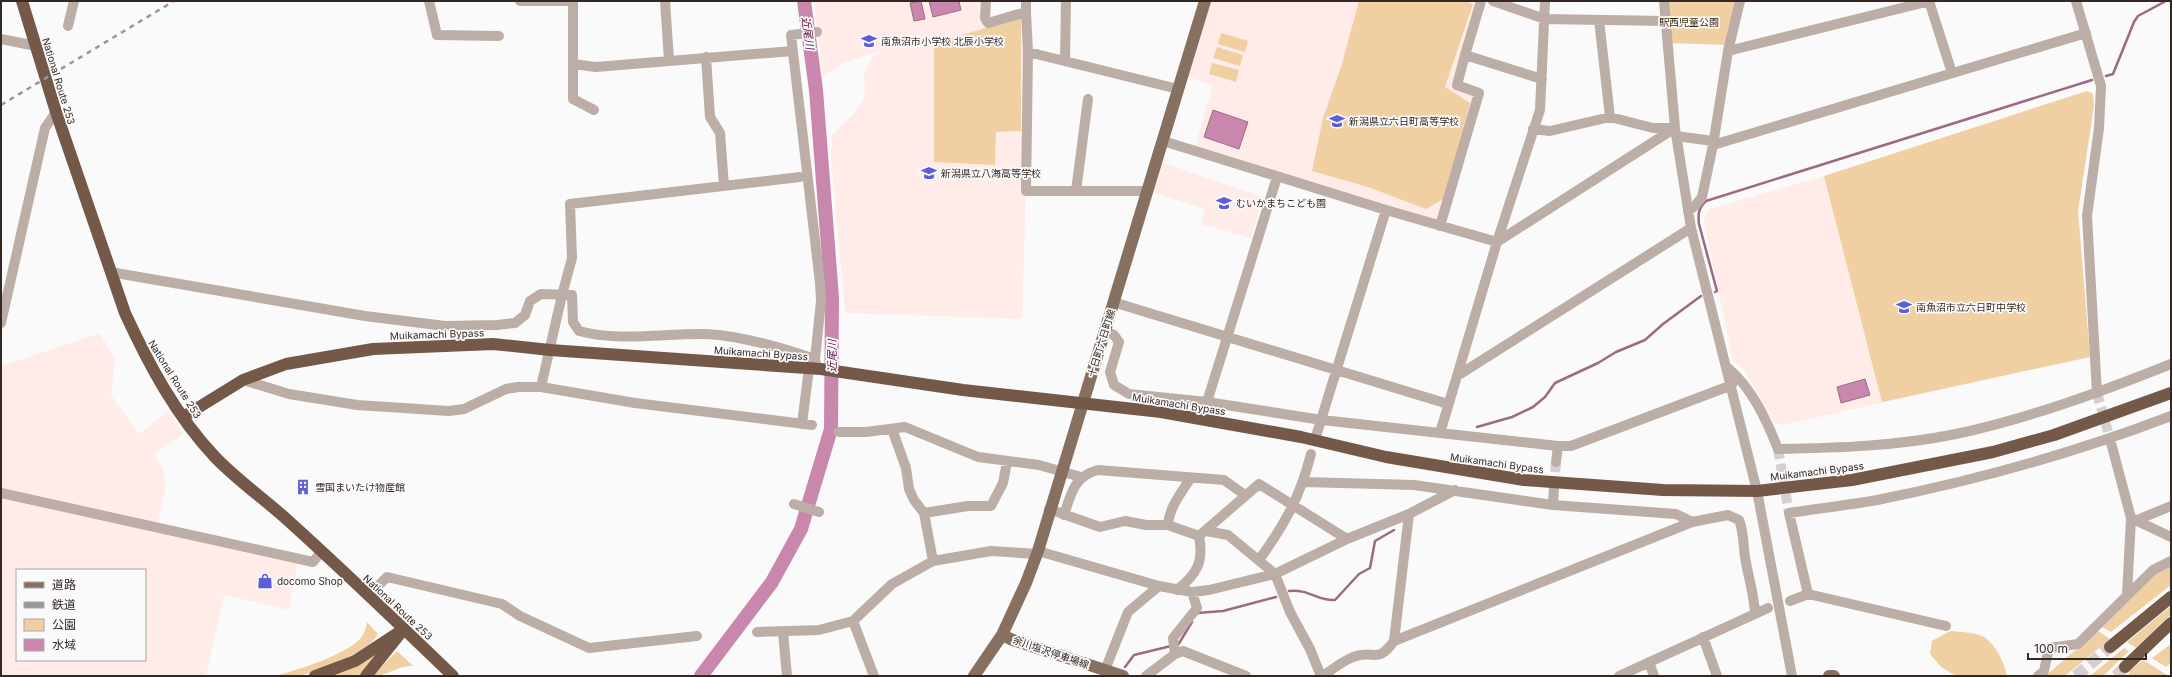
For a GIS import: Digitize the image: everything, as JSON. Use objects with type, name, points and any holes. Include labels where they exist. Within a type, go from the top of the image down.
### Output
[{"type":"highway","name":"National Route 253","points":[[22,1],[56,112],[125,313],[139,343],[183,417],[214,456],[369,595],[453,676]]},
{"type":"highway","name":"Muikamachi Bypass","points":[[183,417],[243,380],[286,364],[373,349],[492,344],[550,350],[816,366],[841,372],[942,388],[1083,402],[1161,412],[1301,437],[1386,457],[1524,480],[1663,490],[1758,491],[1852,480],[1993,452],[2054,435],[2171,393]]},
{"type":"highway","points":[[2110,647],[2171,597]]},
{"type":"highway","points":[[2125,667],[2171,623]]},
{"type":"highway","points":[[315,676],[355,661],[404,629]]},
{"type":"highway","points":[[366,676],[388,651],[404,629]]},
{"type":"main road","name":"十日町六日町線","points":[[974,676],[1002,635],[1026,583],[1037,552],[1205,1]]},
{"type":"main road","name":"余川塩沢停車場線","points":[[1002,635],[1013,640],[1123,676]]},
{"type":"main road","points":[[1829,676],[1834,676]]},
{"type":"street","points":[[68,26],[74,1]]},
{"type":"street","points":[[429,1],[437,36],[499,36]]},
{"type":"street","points":[[520,1],[573,1],[573,99],[594,110]]},
{"type":"street","points":[[665,1],[669,60]]},
{"type":"street","points":[[986,1],[985,18],[988,23],[1026,12]]},
{"type":"street","points":[[1026,1],[1028,52],[1026,191],[1147,191]]},
{"type":"street","points":[[1065,61],[1066,1]]},
{"type":"street","points":[[1440,226],[1479,93],[1457,85],[1481,1]]},
{"type":"street","points":[[1492,1],[1545,19],[1666,21]]},
{"type":"street","points":[[1440,433],[1497,242],[1540,110],[1545,1]]},
{"type":"street","points":[[1664,1],[1676,132],[1691,228],[1728,368],[1758,491],[1792,676]]},
{"type":"street","points":[[1688,211],[1702,197],[1713,143],[1728,51],[1740,1]]},
{"type":"street","points":[[1728,51],[1929,1],[1952,73]]},
{"type":"street","points":[[2076,1],[2101,86],[2099,128],[2087,216],[2097,393]]},
{"type":"street","points":[[1599,20],[1610,117]]},
{"type":"street","points":[[243,380],[289,394],[357,405],[448,411],[464,409],[506,389],[518,387],[541,387],[635,403],[807,424],[816,366],[821,301],[791,35],[816,32]]},
{"type":"street","points":[[1533,129],[1550,130],[1610,117],[1676,132],[1713,143],[2086,33]]},
{"type":"street","points":[[1,39],[36,46]]},
{"type":"street","points":[[573,64],[596,67],[793,51]]},
{"type":"street","points":[[1028,52],[1178,88]]},
{"type":"street","points":[[1465,56],[1542,79]]},
{"type":"street","points":[[706,57],[710,117],[720,133],[724,186]]},
{"type":"street","points":[[1076,191],[1088,99]]},
{"type":"street","points":[[1,323],[45,128],[56,112]]},
{"type":"street","points":[[1162,141],[1386,210],[1497,242],[1676,132]]},
{"type":"street","points":[[541,387],[572,258],[570,204],[800,177]]},
{"type":"street","points":[[1207,402],[1277,177]]},
{"type":"street","points":[[1317,433],[1386,210]]},
{"type":"street","points":[[1457,376],[1691,228]]},
{"type":"street","points":[[110,272],[365,316],[445,326],[497,325],[515,322],[525,315],[530,301],[535,297],[547,293],[572,295],[572,322],[579,331],[631,335],[707,334],[731,336],[759,342],[816,366]]},
{"type":"street","points":[[1113,302],[1448,404]]},
{"type":"street","points":[[1104,331],[1114,335],[1119,342],[1110,372],[1114,385],[1129,394],[1207,402],[1322,420],[1558,446],[1571,446],[1732,385]]},
{"type":"street","points":[[1728,368],[1738,377],[1758,407],[1778,449],[1855,448],[1955,434],[2034,414],[2097,393],[2171,364]]},
{"type":"street","points":[[1808,594],[1789,513],[1881,499],[1990,474],[2110,439],[2171,416]]},
{"type":"street","points":[[839,432],[905,427],[978,457],[1039,465],[1081,477]]},
{"type":"street","points":[[892,429],[906,468],[909,488],[914,500],[924,513],[933,561]]},
{"type":"street","points":[[2110,439],[2134,519],[2127,595]]},
{"type":"street","points":[[1556,462],[1558,446]]},
{"type":"street","points":[[1259,560],[1294,505],[1304,482],[1311,454]]},
{"type":"street","points":[[924,513],[968,506],[991,506],[1003,483],[1007,462]]},
{"type":"street","points":[[1064,515],[1073,487],[1081,477],[1098,470],[1190,479],[1224,480],[1245,495]]},
{"type":"street","points":[[1168,525],[1175,503],[1190,479]]},
{"type":"street","points":[[1304,482],[1414,485],[1553,505],[1676,514],[1692,522]]},
{"type":"street","points":[[1178,590],[1192,578],[1198,568],[1202,534],[1259,484],[1347,539]]},
{"type":"street","points":[[1553,505],[1554,487]]},
{"type":"street","points":[[757,632],[819,630],[853,620],[892,584],[933,561],[991,551],[1037,552],[1158,586],[1192,592],[1245,583],[1275,574],[1347,539],[1409,514],[1455,490]]},
{"type":"street","points":[[1,493],[313,562],[321,552]]},
{"type":"street","points":[[794,504],[819,512]]},
{"type":"street","points":[[2134,519],[2171,506]]},
{"type":"street","points":[[1049,509],[1100,527],[1125,521],[1146,525],[1168,525],[1202,534],[1228,535],[1275,574],[1290,612],[1310,649],[1322,676],[1341,662],[1354,656],[1379,656],[1387,652],[1394,641],[1409,514]]},
{"type":"street","points":[[1394,641],[1692,522],[1728,515],[1739,520],[1743,529],[1745,558],[1754,593],[1756,613]]},
{"type":"street","points":[[2134,519],[2171,537]]},
{"type":"street","points":[[2038,676],[2044,671],[2049,648],[2078,644],[2153,570],[2171,561]]},
{"type":"street","points":[[369,595],[387,577],[502,604],[520,616],[588,648],[697,636]]},
{"type":"street","points":[[1105,670],[1128,612],[1158,586]]},
{"type":"street","points":[[1175,654],[1173,638],[1196,608],[1192,592]]},
{"type":"street","points":[[1790,601],[1808,594],[1946,626]]},
{"type":"street","points":[[1619,676],[1768,608]]},
{"type":"street","points":[[853,620],[874,676]]},
{"type":"street","points":[[783,632],[787,676]]},
{"type":"street","points":[[1703,637],[1717,676]]},
{"type":"street","points":[[1146,676],[1175,654],[1183,652],[1246,676]]},
{"type":"street","points":[[1650,662],[1654,676]]},
{"type":"shaded area","name":"新潟県立八海高等学校","points":[[814,1],[986,1],[985,18],[1026,12],[1026,191],[1022,319],[845,313],[831,156],[832,135],[854,113],[865,97],[864,74],[872,58],[883,50],[846,62],[823,76]]},
{"type":"shaded area","name":"新潟県立六日町高等学校","points":[[1205,1],[1481,1],[1457,85],[1479,93],[1440,226],[1194,150],[1213,85],[1182,75]]},
{"type":"shaded area","name":"南魚沼市立六日町中学校","points":[[2087,91],[2093,94],[2094,106],[2078,211],[2090,357],[1782,425],[1774,422],[1743,368],[1733,361],[1705,226],[1704,217],[1709,209],[1824,176]]},
{"type":"shaded area","name":"むいかまちこども園","points":[[1161,162],[1263,197],[1251,238],[1201,224],[1205,209],[1152,192]]},
{"type":"shaded area","points":[[100,333],[115,360],[111,395],[139,434],[168,411],[183,434],[154,454],[163,469],[166,486],[158,523],[298,559],[289,610],[224,595],[206,676],[1,676],[1,366]]},
{"type":"green space","points":[[1359,1],[1465,1],[1473,4],[1445,87],[1470,103],[1445,198],[1426,209],[1368,187],[1312,171],[1323,118],[1341,67]]},
{"type":"green space","name":"駅西児童公園","points":[[1664,1],[1740,1],[1729,45],[1667,43]]},
{"type":"green space","points":[[1021,18],[1021,131],[996,132],[995,165],[934,162],[934,43]]},
{"type":"green space","points":[[1221,33],[1248,41],[1245,52],[1218,44]]},
{"type":"green space","points":[[1217,47],[1243,55],[1240,66],[1213,58]]},
{"type":"green space","points":[[1212,63],[1239,70],[1236,82],[1209,74]]},
{"type":"green space","name":"南魚沼市立六日町中学校","points":[[2087,91],[2093,94],[2094,106],[2078,211],[2090,357],[1882,402],[1824,176]]},
{"type":"green space","points":[[2171,566],[2171,585],[2111,632],[2102,627],[2154,573]]},
{"type":"green space","points":[[2171,606],[2171,614],[2136,648],[2127,642]]},
{"type":"green space","points":[[367,622],[378,634],[373,641],[354,654],[316,671],[294,676],[275,676],[319,662],[343,651],[360,639],[365,631]]},
{"type":"green space","points":[[1950,631],[1966,632],[1982,636],[1987,639],[1999,654],[2007,676],[1956,676],[1941,667],[1930,654],[1932,641]]},
{"type":"green space","points":[[2098,631],[2110,639],[2065,676],[2045,676]]},
{"type":"green space","points":[[2171,644],[2171,663],[2166,667],[2152,658]]},
{"type":"green space","points":[[2124,648],[2129,651],[2103,676],[2090,676]]},
{"type":"green space","points":[[383,649],[358,676],[323,676]]},
{"type":"green space","points":[[397,651],[413,666],[407,666],[378,676],[372,676]]},
{"type":"green space","points":[[2143,660],[2167,675],[2126,676],[2130,673],[2129,671]]},
{"type":"water","points":[[921,1],[925,19],[914,21],[910,3]]},
{"type":"water","points":[[929,1],[959,1],[961,10],[933,17]]},
{"type":"water","points":[[1213,110],[1248,122],[1239,149],[1204,137]]},
{"type":"water","points":[[1865,379],[1870,395],[1841,403],[1837,387]]},
{"type":"waterway","name":"近尾川","points":[[701,676],[772,582],[801,529],[831,429],[832,298],[816,90],[804,1]]},
{"type":"waterway","points":[[2106,76],[2113,74],[2134,22],[2138,16],[2166,1]]},
{"type":"waterway","points":[[1715,292],[1717,291],[1699,224],[1699,212],[1701,206],[1706,201],[2092,80]]},
{"type":"waterway","points":[[1477,427],[1512,417],[1533,407],[1545,397],[1555,383],[1598,363],[1616,352],[1645,340],[1663,324],[1701,296]]},
{"type":"waterway","points":[[1289,591],[1303,592],[1323,599],[1335,600],[1359,574],[1370,568],[1375,541],[1394,530]]},
{"type":"waterway","points":[[1197,613],[1223,611],[1276,597]]},
{"type":"waterway","points":[[1178,645],[1192,622]]},
{"type":"waterway","points":[[1125,667],[1134,655],[1171,646]]},
{"type":"tunnel","points":[[2097,393],[2110,439]]},
{"type":"tunnel","points":[[1778,449],[1789,513]]},
{"type":"tunnel","points":[[1554,487],[1556,462]]},
{"type":"tunnel","points":[[2076,676],[2110,647]]},
{"type":"tunnel","points":[[2116,676],[2125,667]]},
{"type":"railway","points":[[1,105],[174,1]]},
{"type":"place","name":"南魚沼市小学校 北辰小学校","points":[[869,41]]},
{"type":"place","name":"新潟県立六日町高等学校","points":[[1337,121]]},
{"type":"place","name":"新潟県立八海高等学校","points":[[929,173]]},
{"type":"place","name":"むいかまちこども園","points":[[1224,203]]},
{"type":"place","name":"南魚沼市立六日町中学校","points":[[1904,307]]},
{"type":"place","name":"雪国まいたけ物産館","points":[[303,487]]},
{"type":"place","name":"docomo Shop","points":[[265,581]]}]
